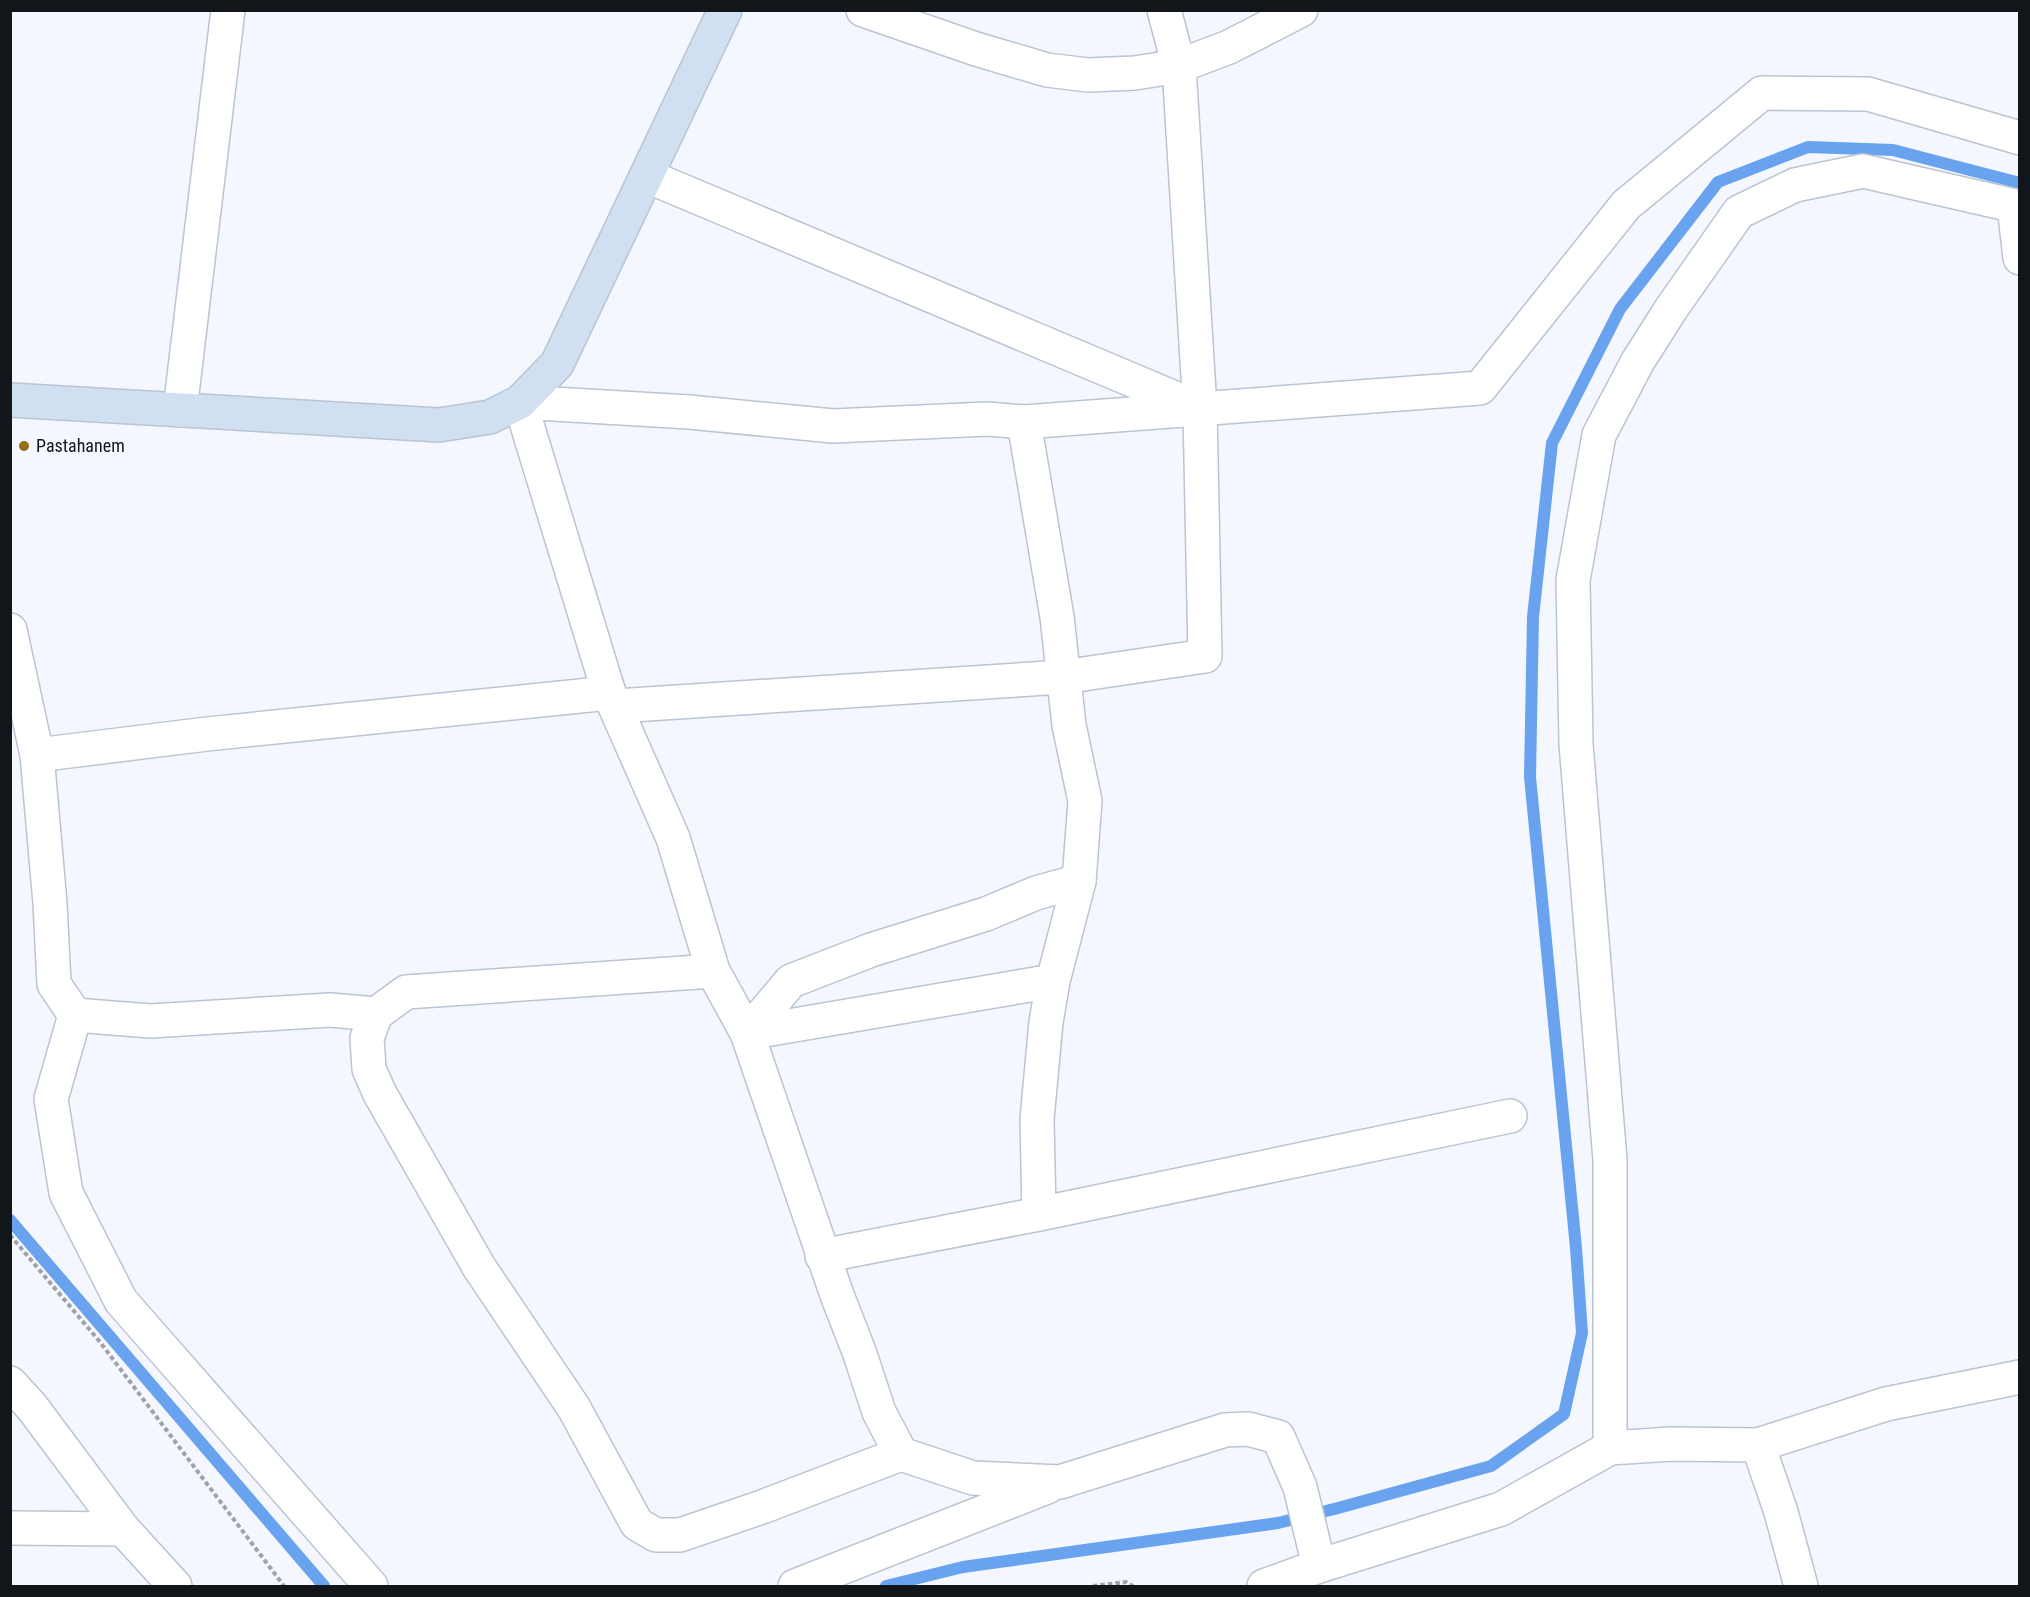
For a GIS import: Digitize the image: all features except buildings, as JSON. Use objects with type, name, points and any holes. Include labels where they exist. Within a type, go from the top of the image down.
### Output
[{"type":"street","points":[[180,410],[228,10]]},
{"type":"street","points":[[10,400],[438,425],[490,417],[520,402],[557,364],[725,10]]},
{"type":"street","points":[[863,10],[976,49],[1047,70],[1088,75],[1135,73],[1179,66],[1229,47],[1301,10]]},
{"type":"street","points":[[37,755],[207,734],[612,699],[1063,677],[1205,656],[1200,409],[1179,66],[1164,10]]},
{"type":"street","points":[[520,402],[689,412],[833,426],[987,419],[1024,422],[1480,388],[1626,205],[1762,93],[1868,94],[2019,138]]},
{"type":"street","points":[[1610,1448],[1610,1160],[1576,744],[1573,580],[1599,435],[1643,352],[1739,212],[1795,185],[1863,171],[2017,207],[2019,258]]},
{"type":"street","points":[[647,176],[1200,409]]},
{"type":"street","points":[[520,402],[612,699],[673,838],[712,971],[747,1033],[822,1256],[860,1354],[879,1412],[901,1454]]},
{"type":"street","points":[[1024,422],[1057,616],[1069,725],[1085,801],[1079,881],[1053,981],[1046,1022],[1037,1119],[1039,1214]]},
{"type":"street","points":[[10,630],[37,755],[50,903],[54,984],[75,1015]]},
{"type":"street","points":[[747,1033],[791,981],[871,950],[986,914],[1036,893],[1079,881]]},
{"type":"street","points":[[712,971],[406,992],[376,1014],[367,1038],[369,1069],[380,1094],[478,1267],[574,1408],[638,1524],[656,1535],[680,1536],[762,1508],[901,1454],[973,1478],[1060,1482]]},
{"type":"street","points":[[747,1033],[1053,981]]},
{"type":"street","points":[[75,1015],[150,1021],[330,1010],[376,1014]]},
{"type":"street","points":[[75,1015],[51,1099],[62,1170],[66,1193],[121,1301],[371,1587]]},
{"type":"street","points":[[822,1256],[1039,1214],[1510,1116]]},
{"type":"street","points":[[1264,1587],[1316,1555],[1501,1509],[1610,1448],[1671,1444],[1758,1445],[1886,1404],[2019,1377]]},
{"type":"street","points":[[10,1383],[32,1407],[123,1529],[175,1587]]},
{"type":"street","points":[[795,1587],[1060,1482],[1225,1430],[1248,1429],[1278,1437],[1300,1487],[1316,1555]]},
{"type":"street","points":[[1758,1445],[1781,1512],[1801,1587]]},
{"type":"street","points":[[10,1528],[123,1529]]},
{"type":"path","points":[[10,1235],[100,1342],[284,1587]]},
{"type":"path","points":[[1092,1587],[1126,1582],[1133,1587]]},
{"type":"waterway","points":[[886,1586],[963,1567],[1278,1523],[1338,1508],[1491,1466],[1564,1414],[1582,1333],[1576,1248],[1530,777],[1533,617],[1552,443],[1620,309],[1718,182],[1808,147],[1893,150],[2020,183]]},
{"type":"waterway","points":[[10,1220],[324,1586]]},
{"type":"place","name":"Pastahanem","points":[[24,446]]}]
